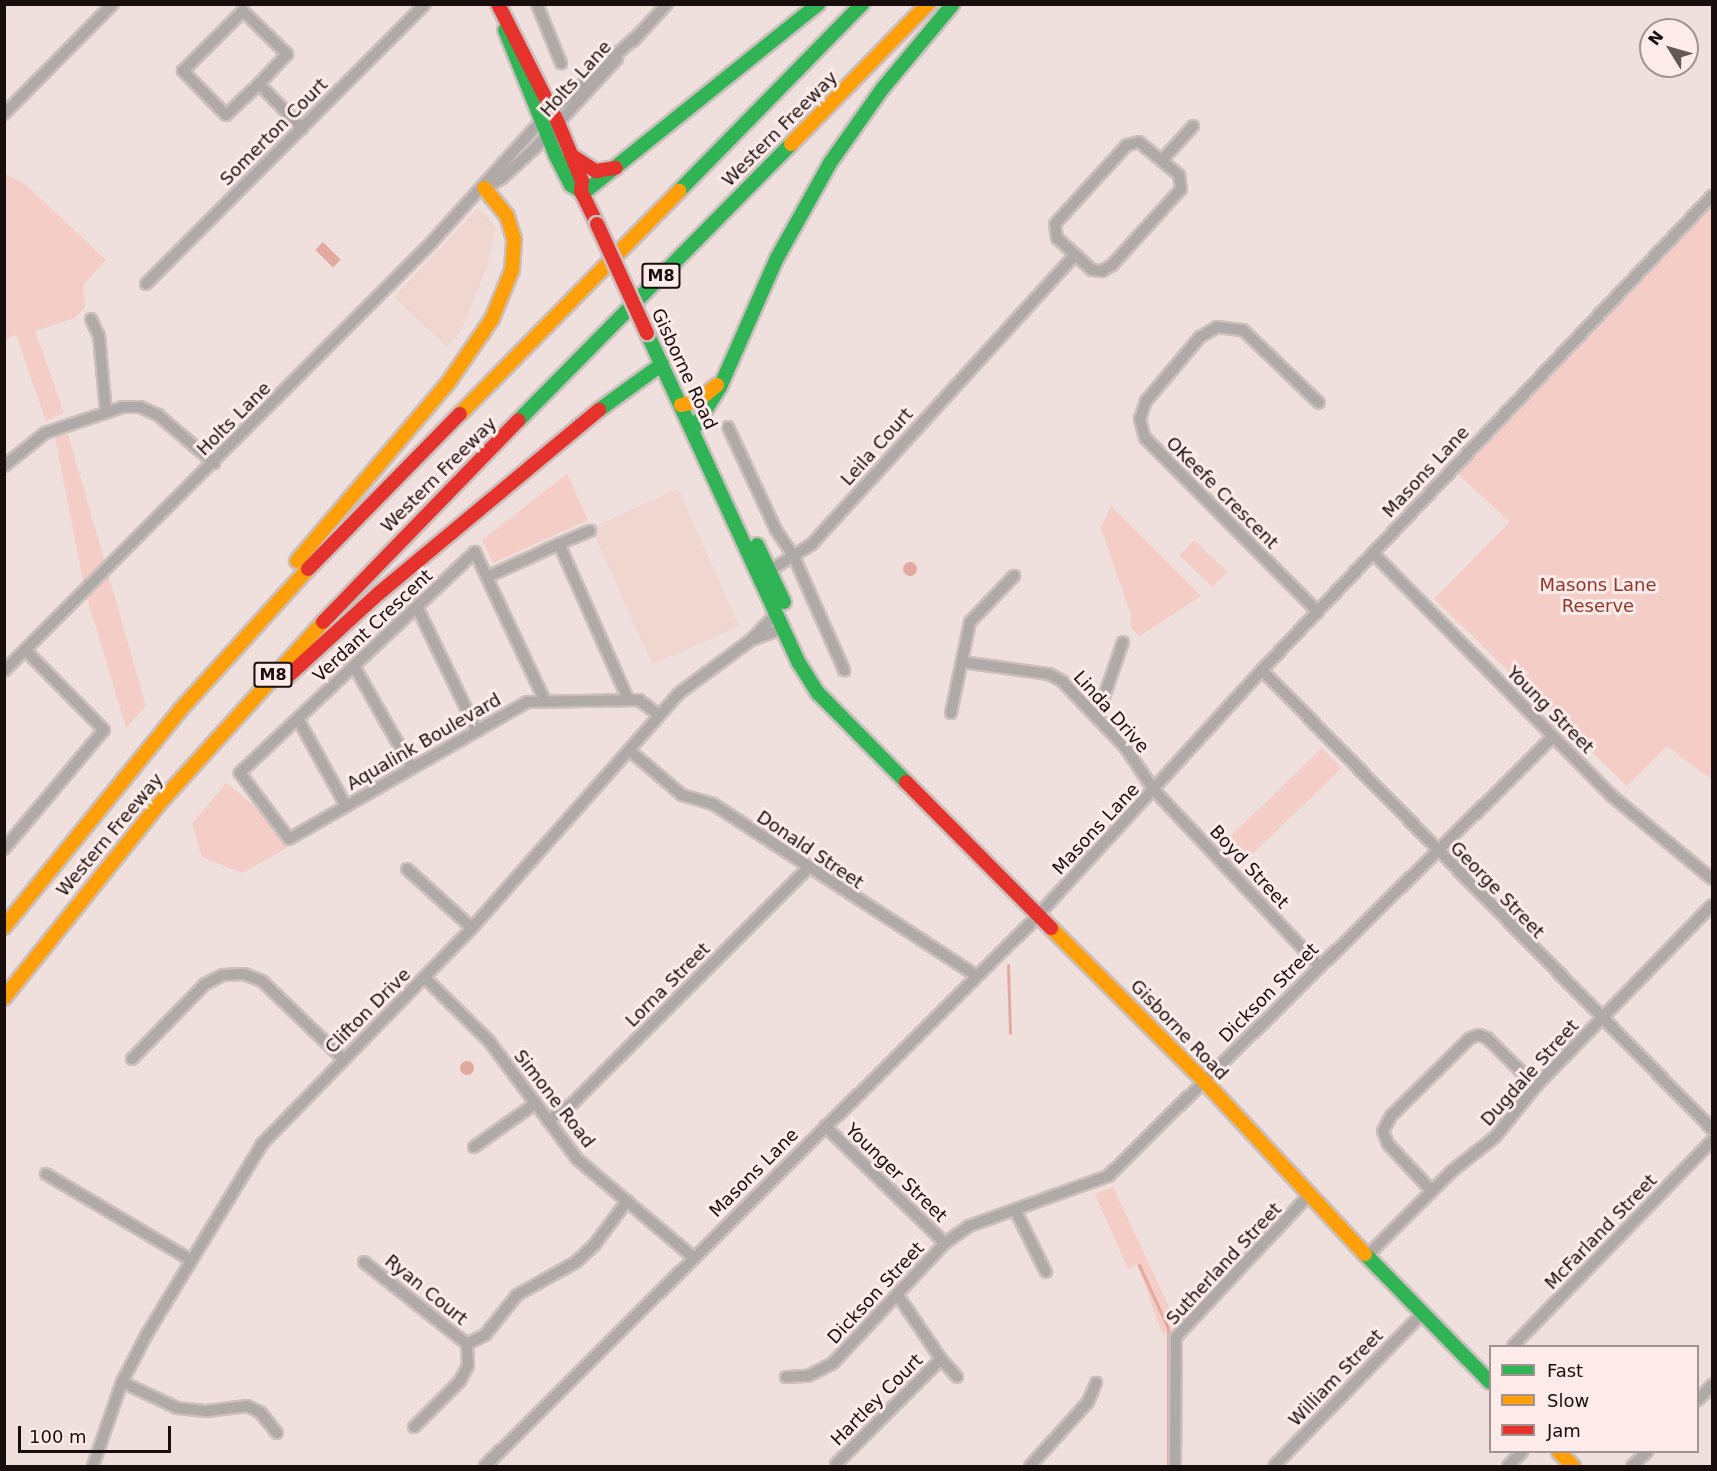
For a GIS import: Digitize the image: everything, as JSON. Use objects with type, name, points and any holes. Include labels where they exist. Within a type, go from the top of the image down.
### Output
[{"type":"main road","name":"Gisborne Road","points":[[497,4],[558,123],[582,181],[581,192]]},
{"type":"main road","name":"Gisborne Road","points":[[497,4],[547,135],[571,185],[581,192],[597,224],[693,430],[710,465],[736,505],[789,626],[833,711],[1040,914],[1205,1082],[1308,1196],[1423,1313],[1489,1376]]},
{"type":"main road","points":[[581,192],[616,168],[818,4]]},
{"type":"main road","name":"Western Freeway","points":[[4,927],[181,709],[354,519],[862,4]]},
{"type":"main road","name":"Western Freeway","points":[[4,998],[157,806],[364,578],[928,4]]},
{"type":"main road","points":[[693,430],[706,415],[777,258],[830,163],[883,88],[953,4]]},
{"type":"main road","points":[[571,155],[596,171],[616,168]]},
{"type":"main road","points":[[181,709],[226,647],[448,383],[486,331],[507,286],[515,254],[511,226],[484,188]]},
{"type":"main road","points":[[157,806],[370,601],[613,398],[662,364]]},
{"type":"main road","points":[[681,405],[705,397],[727,371]]},
{"type":"main road","points":[[1560,1453],[1574,1467]]},
{"type":"street","points":[[4,114],[113,4]]},
{"type":"street","name":"Somerton Court","points":[[146,284],[424,4]]},
{"type":"street","points":[[537,4],[561,63]]},
{"type":"street","name":"Holts Lane","points":[[484,188],[502,178],[547,135],[667,4]]},
{"type":"street","points":[[243,11],[287,54],[258,84],[226,115],[183,71],[243,11]]},
{"type":"street","name":"Holts Lane","points":[[4,671],[214,463],[484,188],[495,171],[541,121],[637,36]]},
{"type":"street","points":[[258,84],[302,128]]},
{"type":"street","points":[[1162,160],[1194,126]]},
{"type":"street","points":[[1130,143],[1145,144],[1162,160],[1180,178],[1178,194],[1106,270],[1092,270],[1055,235],[1060,217],[1130,143]]},
{"type":"street","name":"Masons Lane","points":[[485,1467],[693,1257],[1040,914],[1317,611],[1713,196]]},
{"type":"street","name":"Leila Court","points":[[765,573],[812,544],[1075,255]]},
{"type":"street","points":[[91,319],[99,336],[106,411]]},
{"type":"street","name":"OKeefe Crescent","points":[[1317,611],[1144,438],[1140,419],[1146,401],[1200,337],[1217,327],[1243,330],[1319,403]]},
{"type":"street","points":[[4,466],[45,433],[123,407],[149,411],[214,463]]},
{"type":"street","points":[[728,427],[776,530],[794,557],[844,670]]},
{"type":"street","points":[[545,701],[487,577],[590,531]]},
{"type":"street","points":[[559,544],[628,699]]},
{"type":"street","name":"Verdant Crescent","points":[[240,774],[475,552],[487,577]]},
{"type":"street","name":"Young Street","points":[[1373,553],[1633,815],[1713,879]]},
{"type":"street","points":[[951,713],[970,622],[1014,576]]},
{"type":"street","points":[[417,607],[477,731]]},
{"type":"street","points":[[751,640],[782,611]]},
{"type":"street","points":[[751,640],[789,626]]},
{"type":"street","name":"Clifton Drive","points":[[93,1467],[122,1382],[189,1259],[262,1144],[342,1059],[425,978],[472,928],[659,716],[706,670],[751,640]]},
{"type":"street","points":[[1097,717],[1123,642]]},
{"type":"street","points":[[4,849],[104,730],[25,650]]},
{"type":"street","name":"Linda Drive","points":[[962,662],[1050,674],[1062,681],[1125,747],[1154,790]]},
{"type":"street","points":[[354,666],[412,768]]},
{"type":"street","name":"George Street","points":[[1262,670],[1601,1020],[1713,1129]]},
{"type":"street","name":"Aqualink Boulevard","points":[[240,774],[289,839],[527,702],[639,700],[659,716]]},
{"type":"street","points":[[298,719],[346,806]]},
{"type":"street","name":"Dickson Street","points":[[786,1377],[808,1376],[833,1363],[945,1243],[969,1226],[1108,1176],[1554,737]]},
{"type":"street","name":"Donald Street","points":[[629,750],[682,795],[713,804],[807,869],[977,976]]},
{"type":"street","name":"Boyd Street","points":[[1154,790],[1319,966]]},
{"type":"street","points":[[407,869],[472,928]]},
{"type":"street","name":"Lorna Street","points":[[548,1121],[574,1102],[807,869]]},
{"type":"street","name":"Dugdale Street","points":[[1367,1256],[1432,1191],[1494,1137],[1536,1086],[1713,905]]},
{"type":"street","points":[[132,1059],[205,984],[223,975],[244,974],[262,981],[342,1059]]},
{"type":"street","name":"Simone Road","points":[[425,978],[489,1041],[577,1159],[693,1257]]},
{"type":"street","points":[[1432,1191],[1388,1144],[1383,1131],[1391,1116],[1470,1038],[1479,1035],[1487,1038],[1536,1086]]},
{"type":"street","points":[[474,1147],[536,1103]]},
{"type":"street","name":"Younger Street","points":[[825,1126],[945,1243]]},
{"type":"street","name":"McFarland Street","points":[[1516,1345],[1713,1141]]},
{"type":"street","points":[[46,1174],[189,1259]]},
{"type":"street","name":"Sutherland Street","points":[[1175,1467],[1176,1337],[1308,1196]]},
{"type":"street","name":"Ryan Court","points":[[467,1344],[485,1335],[517,1295],[576,1262],[595,1244],[627,1201]]},
{"type":"street","points":[[1015,1210],[1046,1272]]},
{"type":"street","name":"Ryan Court","points":[[364,1262],[467,1344],[468,1365],[460,1381],[414,1426]]},
{"type":"street","name":"Hartley Court","points":[[897,1294],[941,1359],[957,1377]]},
{"type":"street","name":"William Street","points":[[1274,1467],[1423,1313]]},
{"type":"street","name":"Hartley Court","points":[[836,1464],[941,1359]]},
{"type":"street","points":[[122,1382],[177,1408],[207,1411],[247,1407],[260,1412],[277,1433]]},
{"type":"street","points":[[1030,1467],[1088,1402],[1096,1383]]},
{"type":"street","points":[[1699,1399],[1713,1385]]},
{"type":"street","points":[[1508,1467],[1521,1453]]},
{"type":"street","points":[[1632,1467],[1646,1453]]},
{"type":"shaded area","points":[[478,208],[496,227],[487,267],[462,329],[447,347],[394,297]]},
{"type":"shaded area","points":[[323,242],[341,260],[333,267],[315,250]]},
{"type":"shaded area","points":[[678,489],[739,626],[652,665],[591,528]]},
{"type":"shaded area","points":[[910,562],[915,564],[917,569],[915,574],[910,576],[905,574],[903,569],[905,564]]},
{"type":"shaded area","points":[[464,1061],[470,1061],[474,1068],[470,1075],[464,1075],[460,1071],[460,1065]]},
{"type":"green space","points":[[4,173],[25,184],[106,260],[83,285],[85,307],[75,318],[35,331],[64,413],[46,421],[16,335],[5,340]]},
{"type":"green space","name":"Masons Lane Reserve","points":[[1712,202],[1712,780],[1667,746],[1627,786],[1434,599],[1510,522],[1458,474]]},
{"type":"green space","points":[[68,434],[146,706],[126,728],[85,591],[55,437]]},
{"type":"green space","points":[[567,474],[588,520],[493,563],[482,540]]},
{"type":"green space","points":[[1111,506],[1201,596],[1140,636],[1131,628],[1131,615],[1101,528]]},
{"type":"green space","points":[[1194,540],[1227,572],[1213,587],[1179,555]]},
{"type":"green space","points":[[1322,748],[1341,768],[1234,872],[1214,852]]},
{"type":"green space","points":[[226,783],[256,807],[289,847],[242,873],[202,857],[192,824]]},
{"type":"green space","points":[[1113,1187],[1177,1324],[1163,1335],[1137,1264],[1128,1269],[1095,1194]]},
{"type":"waterway","points":[[1008,965],[1010,1033]]},
{"type":"waterway","points":[[1139,1265],[1168,1328],[1168,1466]]},
{"type":"traffic: fast","points":[[582,194],[818,4]]},
{"type":"traffic: fast","points":[[679,191],[862,4]]},
{"type":"traffic: fast","points":[[693,430],[720,387],[777,258],[830,163],[883,88],[953,4]]},
{"type":"traffic: fast","points":[[505,30],[555,154],[571,185],[581,191]]},
{"type":"traffic: fast","points":[[519,420],[791,144]]},
{"type":"traffic: fast","points":[[647,333],[799,663],[818,693],[906,782]]},
{"type":"traffic: fast","points":[[599,410],[662,364]]},
{"type":"traffic: fast","points":[[757,545],[784,602]]},
{"type":"traffic: fast","points":[[1365,1254],[1489,1381]]},
{"type":"traffic: slow","points":[[791,144],[928,4]]},
{"type":"traffic: slow","points":[[297,561],[448,383],[492,319],[512,270],[514,239],[507,216],[484,188]]},
{"type":"traffic: slow","points":[[460,414],[679,191]]},
{"type":"traffic: slow","points":[[681,405],[698,401],[717,385]]},
{"type":"traffic: slow","points":[[4,927],[181,709],[308,569]]},
{"type":"traffic: slow","points":[[4,998],[157,806],[323,622]]},
{"type":"traffic: slow","points":[[1051,928],[1205,1082],[1365,1254]]},
{"type":"traffic: slow","points":[[1560,1453],[1573,1466]]},
{"type":"traffic: jam","points":[[498,4],[558,123],[582,181],[581,191],[597,224]]},
{"type":"traffic: jam","points":[[571,155],[596,171],[616,168]]},
{"type":"traffic: jam","points":[[597,224],[647,333]]},
{"type":"traffic: jam","points":[[287,677],[378,594],[599,410]]},
{"type":"traffic: jam","points":[[308,569],[460,414]]},
{"type":"traffic: jam","points":[[323,622],[519,420]]},
{"type":"traffic: jam","points":[[906,782],[1051,928]]}]
